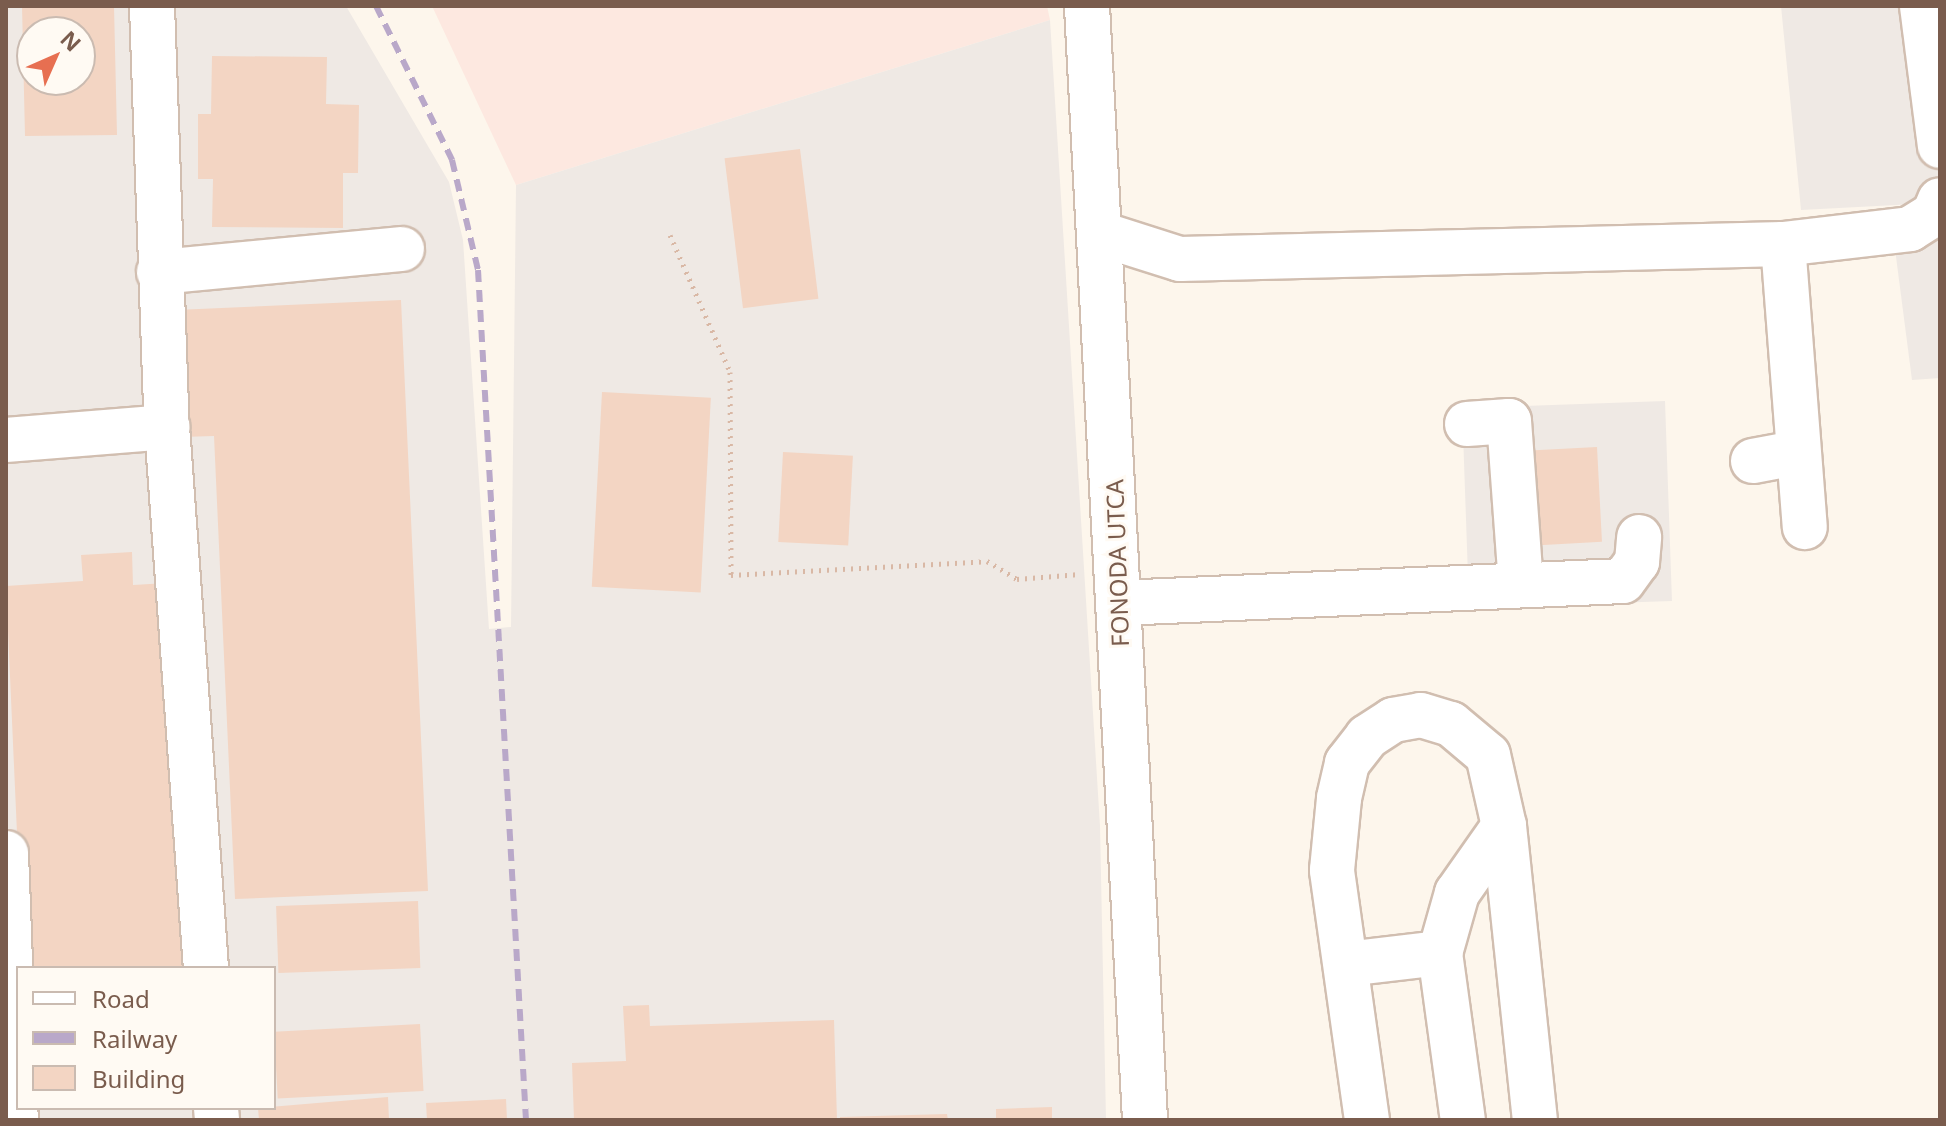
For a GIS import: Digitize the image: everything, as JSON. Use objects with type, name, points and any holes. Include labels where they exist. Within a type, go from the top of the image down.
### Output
[{"type":"street","points":[[152,6],[159,272],[167,427],[206,966]]},
{"type":"street","name":"FONODA UTCA","points":[[1087,6],[1145,1120]]},
{"type":"street","points":[[1922,6],[1940,146]]},
{"type":"street","points":[[1101,234],[1180,259],[1783,244],[1910,229],[1934,214],[1940,200]]},
{"type":"street","points":[[1783,244],[1796,453],[1805,527]]},
{"type":"street","points":[[159,272],[402,249]]},
{"type":"street","points":[[1467,424],[1509,421],[1521,585]]},
{"type":"street","points":[[6,440],[167,427]]},
{"type":"street","points":[[1753,461],[1796,453]]},
{"type":"street","points":[[1119,603],[1521,585],[1581,568],[1623,581],[1637,562],[1639,537]]},
{"type":"street","points":[[1367,1120],[1332,870],[1337,812],[1347,763],[1367,737],[1393,720],[1421,715],[1451,724],[1488,755],[1504,826],[1535,1120]]},
{"type":"street","points":[[1463,1120],[1440,953],[1457,893],[1504,826]]},
{"type":"street","points":[[6,853],[16,1120]]},
{"type":"street","points":[[1346,964],[1440,953]]},
{"type":"path","points":[[670,235],[730,372],[731,575],[987,561],[1017,579],[1076,574]]},
{"type":"shaded area","points":[[6,6],[346,6],[449,182],[463,240],[489,629],[511,627],[516,185],[1050,20],[1100,826],[1106,1120],[6,1120]]},
{"type":"shaded area","points":[[432,6],[1047,6],[1050,20],[516,185]]},
{"type":"shaded area","points":[[1781,6],[1940,6],[1940,220],[1915,204],[1801,210]]},
{"type":"shaded area","points":[[1940,233],[1940,378],[1912,380],[1895,249]]},
{"type":"shaded area","points":[[1665,401],[1672,601],[1469,608],[1462,408]]},
{"type":"building","points":[[22,6],[114,6],[117,135],[25,136],[24,96],[96,96],[96,16],[22,16]]},
{"type":"building","points":[[212,56],[327,57],[326,104],[359,105],[358,173],[343,173],[343,228],[212,227],[213,179],[198,179],[198,114],[211,114]]},
{"type":"building","points":[[800,149],[818,299],[743,308],[725,158]]},
{"type":"building","points":[[401,300],[428,891],[235,899],[214,436],[182,437],[176,310]]},
{"type":"building","points":[[602,392],[711,398],[701,592],[592,587]]},
{"type":"building","points":[[1597,447],[1602,542],[1530,546],[1525,451]]},
{"type":"building","points":[[783,452],[853,456],[848,546],[778,542]]},
{"type":"building","points":[[132,552],[133,585],[167,583],[190,966],[23,966],[6,586],[83,581],[81,555]]},
{"type":"building","points":[[418,901],[420,968],[278,973],[276,906]]},
{"type":"building","points":[[649,1005],[650,1026],[834,1020],[837,1120],[574,1120],[572,1063],[626,1061],[623,1006]]},
{"type":"building","points":[[420,1024],[424,1091],[278,1099],[276,1032]]},
{"type":"building","points":[[388,1097],[389,1120],[259,1120],[258,1110],[276,1110],[276,1106]]},
{"type":"building","points":[[506,1099],[507,1120],[427,1120],[426,1103]]},
{"type":"building","points":[[1052,1107],[1052,1120],[996,1120],[996,1109]]},
{"type":"building","points":[[947,1114],[948,1120],[840,1120],[840,1117]]},
{"type":"railway","points":[[376,6],[452,160],[478,270],[526,1120]]}]
